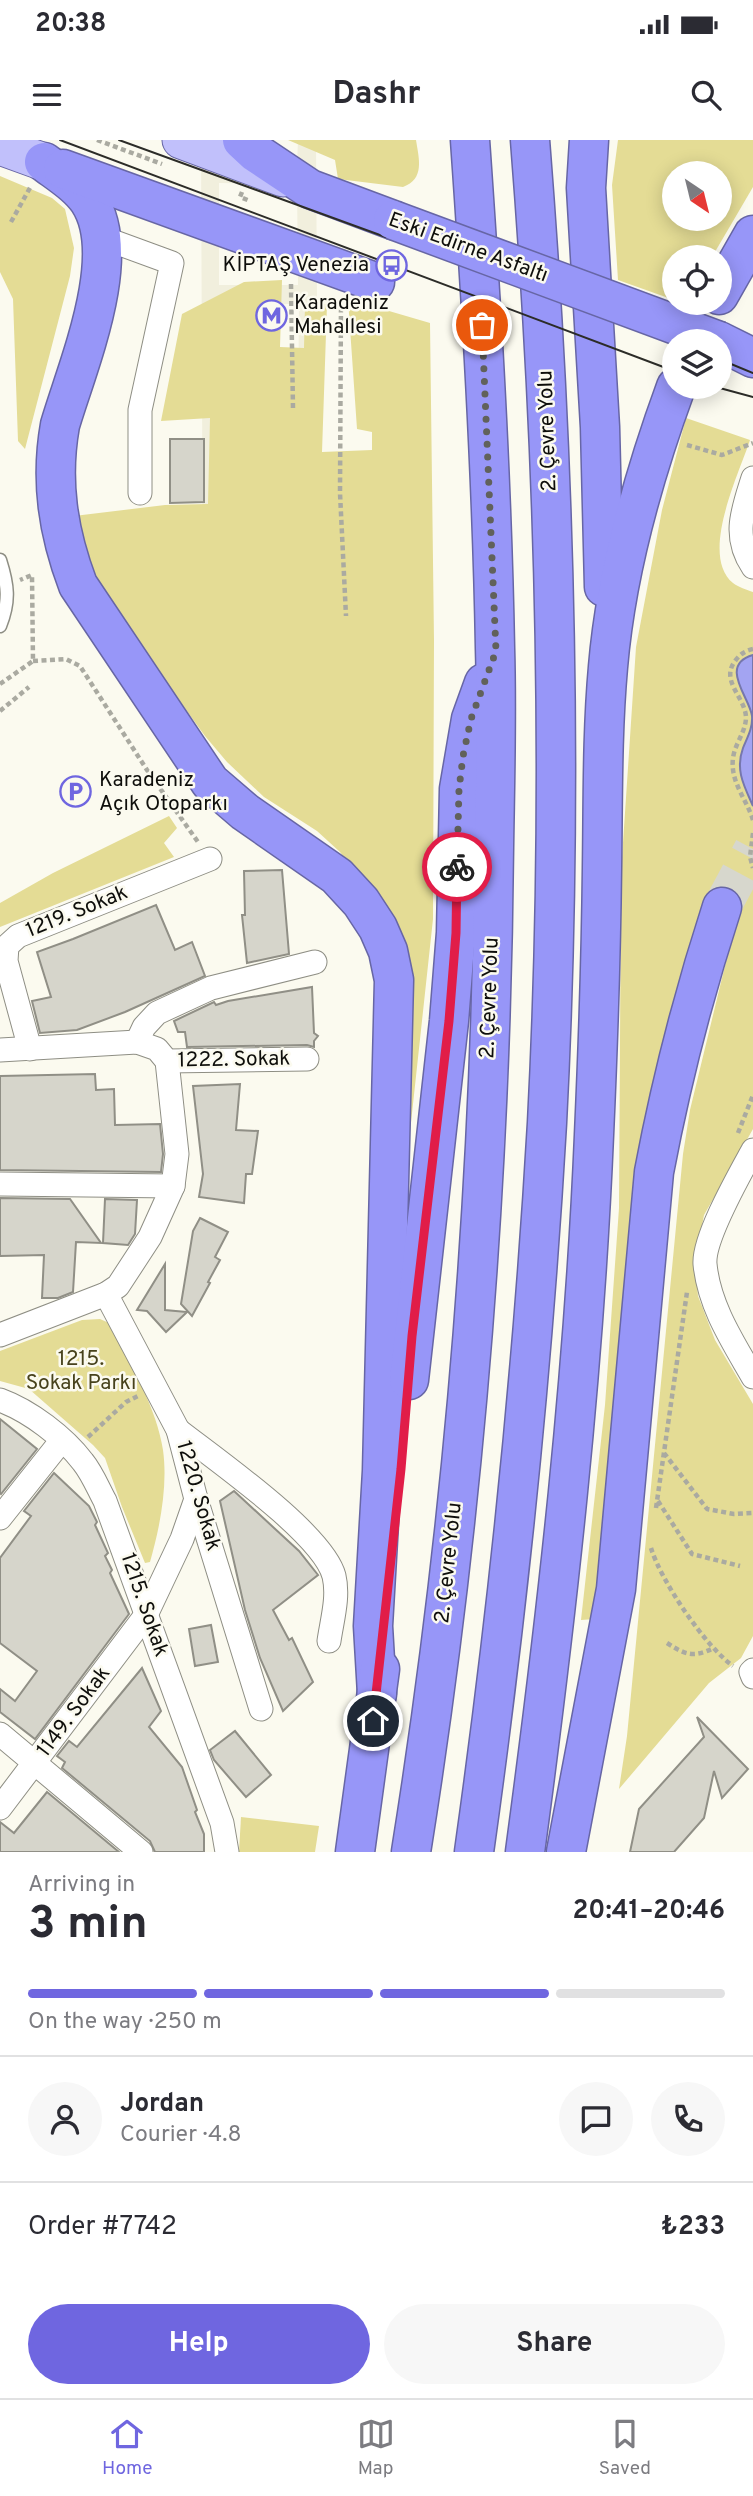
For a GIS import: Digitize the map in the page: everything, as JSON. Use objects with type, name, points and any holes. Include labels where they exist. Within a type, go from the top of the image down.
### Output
[{"type":"highway","points":[[242,140],[256,153],[310,189]]},
{"type":"highway","name":"2. Çevre Yolu","points":[[411,1852],[449,1570],[474,1306],[485,1142],[492,971],[496,651],[487,402],[470,140]]},
{"type":"highway","name":"2. Çevre Yolu","points":[[474,1852],[503,1635],[520,1473],[547,1123],[555,844],[555,650],[549,438],[541,279],[530,140]]},
{"type":"highway","points":[[549,438],[560,374],[563,276],[556,140]]},
{"type":"highway","points":[[525,1852],[558,1592],[589,1252],[600,989],[604,735],[608,666],[600,427],[586,188],[589,140]]},
{"type":"highway","points":[[44,162],[71,182],[95,212],[103,263],[100,291],[56,445],[56,493],[60,529],[74,574],[100,619],[210,782],[245,812],[337,876],[361,902],[378,928],[388,951],[394,980],[383,1471],[373,1626],[377,1694]]},
{"type":"highway","points":[[44,162],[358,276]]},
{"type":"highway","name":"Eski Edirne Asfaltı","points":[[310,189],[687,329]]},
{"type":"highway","points":[[732,272],[753,235]]},
{"type":"highway","points":[[732,343],[753,346]]},
{"type":"highway","name":"Eski Edirne Asfaltı","points":[[732,348],[753,358]]},
{"type":"highway","points":[[608,666],[639,499],[672,399]]},
{"type":"highway","points":[[355,1852],[377,1694],[412,1336],[449,1021],[456,933],[459,789],[471,719],[496,651]]},
{"type":"highway","points":[[566,1852],[616,1589],[654,1172],[664,1117],[701,972],[722,907]]},
{"type":"main road","name":"Eski Edirne Asfaltı","points":[[181,140],[310,189]]},
{"type":"main road","points":[[0,146],[44,162]]},
{"type":"street","points":[[101,237],[172,263],[140,410],[139,493]]},
{"type":"street","points":[[753,478],[743,512],[740,538],[753,567]]},
{"type":"street","name":"1219. Sokak","points":[[30,1049],[6,961],[7,946],[18,936],[210,859]]},
{"type":"street","points":[[0,1050],[137,1042],[144,1027],[157,1013],[211,988],[315,962]]},
{"type":"street","name":"1222. Sokak","points":[[137,1042],[157,1049],[167,1061],[307,1059]]},
{"type":"street","points":[[0,1335],[106,1294],[118,1286],[150,1237],[173,1186],[177,1154],[167,1061]]},
{"type":"street","points":[[745,1142],[716,1221],[705,1262],[718,1314],[753,1377]]},
{"type":"street","points":[[0,1184],[173,1186]]},
{"type":"street","name":"1220. Sokak","points":[[106,1294],[178,1430],[261,1709]]},
{"type":"street","name":"1215. Sokak","points":[[0,1400],[12,1404],[68,1446],[84,1463],[105,1501],[222,1823],[227,1852]]},
{"type":"street","points":[[178,1430],[303,1530],[327,1562],[334,1576],[336,1595],[329,1641]]},
{"type":"street","points":[[0,1518],[68,1446]]},
{"type":"street","name":"1149. Sokak","points":[[0,1808],[146,1615],[182,1539],[197,1499]]},
{"type":"street","points":[[0,1734],[141,1852]]},
{"type":"lane","points":[[0,560],[8,584],[5,613],[0,626]]},
{"type":"path","points":[[10,222],[44,162]]},
{"type":"path","points":[[346,616],[340,457],[358,276]]},
{"type":"path","points":[[291,306],[293,409]]},
{"type":"path","points":[[660,435],[722,455],[753,443]]},
{"type":"path","points":[[32,575],[33,661]]},
{"type":"path","points":[[753,649],[744,652],[734,662],[730,678],[746,716],[743,734],[733,757],[734,780],[753,820]]},
{"type":"path","points":[[0,684],[33,661],[65,659],[80,666],[146,770],[210,859]]},
{"type":"path","points":[[0,711],[29,687]]},
{"type":"path","points":[[753,833],[750,857],[753,868]]},
{"type":"path","points":[[745,1142],[753,1095]]},
{"type":"path","points":[[656,1512],[689,1280]]},
{"type":"path","points":[[68,1446],[127,1402]]},
{"type":"path","points":[[664,1453],[707,1509],[734,1514],[753,1513]]},
{"type":"path","points":[[657,1500],[692,1554],[740,1566]]},
{"type":"path","points":[[652,1537],[650,1549],[655,1560],[691,1619],[731,1666],[752,1673]]},
{"type":"path","points":[[667,1643],[682,1652],[698,1655],[714,1648]]},
{"type":"shaded area","points":[[201,140],[297,165],[298,140],[316,140],[319,633],[203,636]],"holes":[[[219,183],[297,184],[298,285],[219,285]],[[264,304],[299,304],[298,414]]]},
{"type":"green space","points":[[288,140],[416,140],[418,174],[403,187],[338,179],[335,160]]},
{"type":"green space","points":[[618,140],[753,140],[753,187],[732,223],[732,161],[662,161],[662,231],[727,231],[719,245],[662,245],[662,296],[618,280],[612,185]]},
{"type":"green space","points":[[0,176],[52,198],[65,209],[74,248],[70,276],[25,449],[18,441],[13,299],[0,272]]},
{"type":"green space","points":[[282,280],[280,347],[304,348],[305,305],[327,304],[322,452],[372,450],[372,432],[357,429],[348,299],[430,323],[434,640],[433,919],[405,1178],[372,894],[340,852],[317,831],[264,797],[227,762],[205,736],[121,621],[91,569],[74,516],[165,505],[208,504],[210,418],[161,421],[182,314],[244,282]]},
{"type":"green space","points":[[686,418],[750,440],[725,514],[720,554],[724,570],[733,583],[753,592],[753,1129],[704,1215],[695,1263],[698,1296],[715,1340],[753,1404],[753,1636],[741,1658],[709,1683],[619,1789],[627,1736],[683,1154],[690,1110],[739,908],[714,894],[595,1619],[581,1620],[605,1405],[619,1208],[621,873],[636,647],[662,510]]},
{"type":"green space","points":[[169,816],[177,828],[164,843],[174,857],[0,927],[0,903],[53,873]]},
{"type":"green space","name":"1215. Sokak Parkı","points":[[100,1319],[109,1323],[114,1331],[143,1389],[163,1450],[162,1506],[150,1562],[145,1563],[105,1458],[29,1389],[0,1381],[0,1351],[82,1320]]},
{"type":"green space","points":[[241,1817],[319,1826],[315,1852],[239,1852]]},
{"type":"water","points":[[753,655],[753,806],[742,778],[740,764],[751,729],[752,716],[737,674],[738,666],[743,660]]},
{"type":"building","points":[[170,439],[204,439],[204,502],[170,503]]},
{"type":"building","points":[[282,870],[289,954],[247,963],[242,915],[245,915],[244,871]]},
{"type":"building","points":[[156,905],[175,950],[192,942],[205,976],[77,1030],[40,1033],[32,1001],[51,997],[37,952]]},
{"type":"building","points":[[312,987],[314,1033],[318,1036],[314,1047],[187,1047],[185,1032],[178,1032],[174,1021],[214,1002],[216,1005]]},
{"type":"building","points":[[95,1074],[96,1090],[114,1089],[115,1125],[160,1124],[163,1154],[161,1172],[0,1170],[0,1076]]},
{"type":"building","points":[[240,1084],[236,1130],[258,1131],[252,1174],[246,1174],[244,1203],[199,1197],[203,1174],[193,1086]]},
{"type":"building","points":[[0,1198],[70,1199],[101,1243],[76,1242],[73,1292],[58,1298],[42,1298],[44,1255],[0,1256]]},
{"type":"building","points":[[105,1199],[137,1200],[135,1234],[128,1245],[103,1243]]},
{"type":"building","points":[[200,1218],[228,1232],[215,1257],[220,1260],[192,1316],[181,1304],[193,1231]]},
{"type":"building","points":[[165,1264],[165,1310],[187,1312],[166,1332],[147,1311],[137,1310]]},
{"type":"building","points":[[0,1419],[37,1449],[1,1494],[0,1493]]},
{"type":"building","points":[[54,1473],[89,1506],[108,1553],[105,1556],[112,1570],[110,1573],[129,1614],[35,1739],[0,1712],[0,1689],[15,1701],[37,1671],[0,1643],[0,1558],[31,1516],[24,1511]]},
{"type":"building","points":[[234,1491],[299,1551],[318,1575],[273,1610],[289,1640],[292,1638],[313,1682],[283,1711],[260,1658],[245,1610],[220,1501]]},
{"type":"building","points":[[211,1625],[218,1662],[195,1666],[189,1629]]},
{"type":"building","points":[[142,1668],[161,1711],[149,1727],[182,1767],[204,1834],[204,1852],[155,1852],[150,1841],[62,1768],[65,1762],[57,1756],[69,1741],[77,1747]]},
{"type":"building","points":[[697,1717],[748,1769],[722,1798],[714,1771],[704,1818],[674,1852],[630,1852],[639,1809],[704,1737]]},
{"type":"building","points":[[235,1731],[271,1775],[246,1797],[214,1760],[210,1750]]},
{"type":"building","points":[[47,1792],[119,1852],[0,1852],[0,1822],[14,1833]]},
{"type":"tunnel","points":[[722,907],[753,849]]},
{"type":"tram line","points":[[60,140],[662,366]]},
{"type":"tram line","points":[[119,140],[662,338]]},
{"type":"tram line","points":[[732,364],[753,373]]},
{"type":"tram line","points":[[732,391],[753,397]]},
{"type":"way so far","points":[[457,867],[459,789],[463,756],[471,719],[496,651],[482,325]]},
{"type":"place","name":"KİPTAŞ Venezia","points":[[392,265]]},
{"type":"place","name":"Karadeniz Mahallesi","points":[[271,315]]},
{"type":"place","name":"Karadeniz Açık Otoparkı","points":[[76,792]]},
{"type":"route","points":[[373,1721],[401,1469],[412,1336],[449,1021],[456,933],[457,867]]}]
